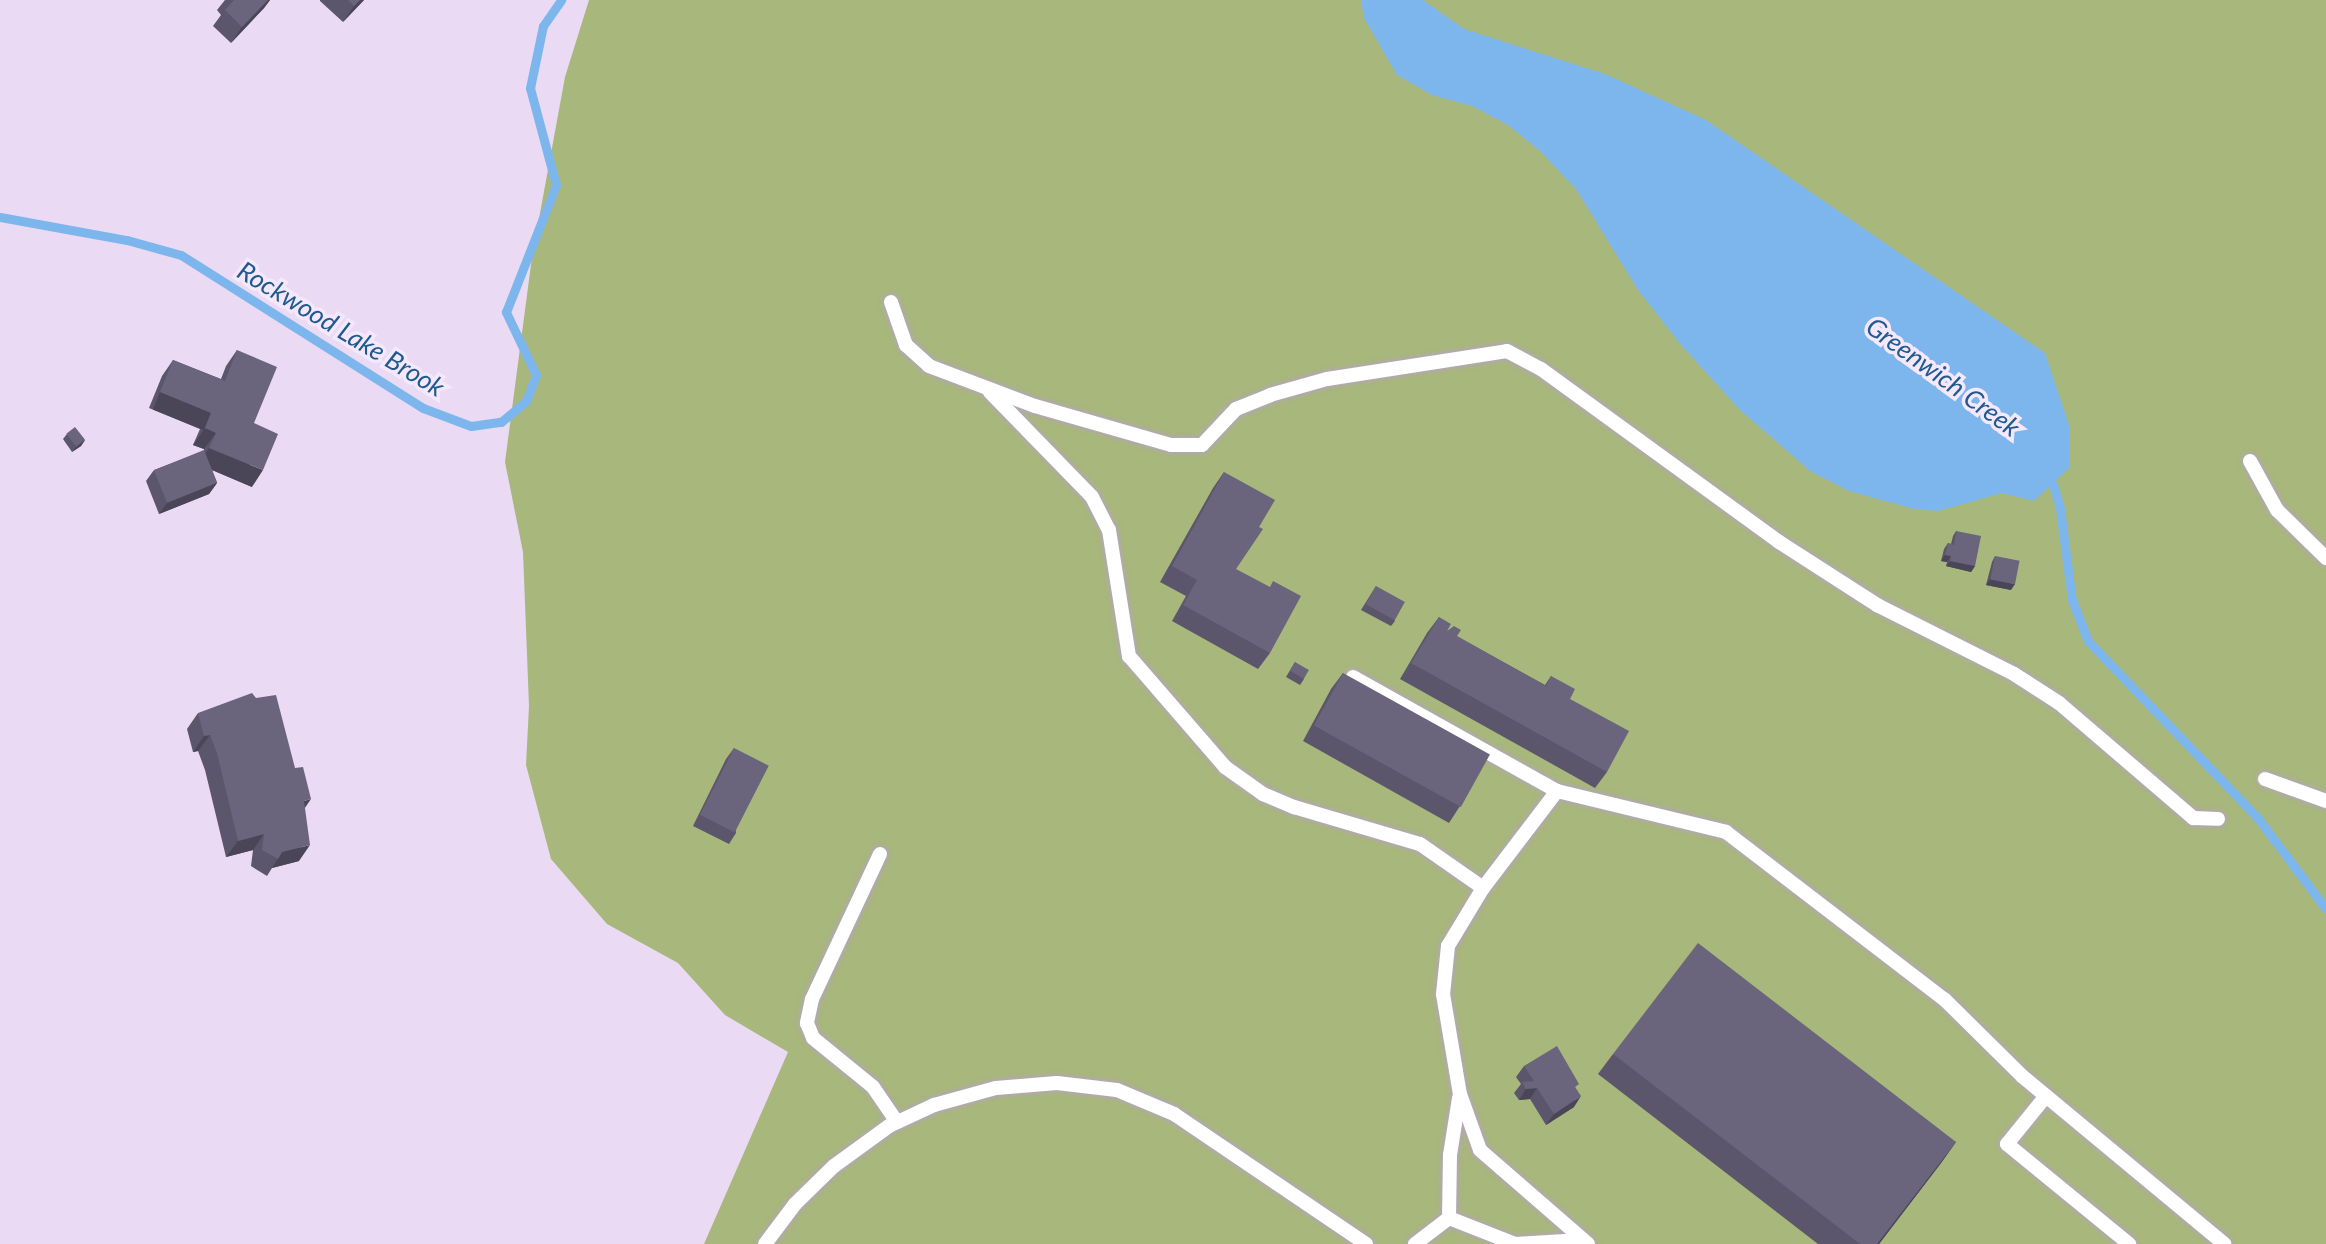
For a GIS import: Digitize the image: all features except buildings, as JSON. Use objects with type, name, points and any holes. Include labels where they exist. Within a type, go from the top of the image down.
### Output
[{"type":"lane","points":[[891,302],[906,345],[929,366],[989,391],[1141,438],[1202,445],[1236,409],[1270,395],[1327,379],[1507,351],[1541,369],[1779,542],[1866,598],[2014,674],[2059,702],[2193,818],[2218,819]]},
{"type":"lane","points":[[989,391],[1092,497],[1109,530],[1129,656],[1225,767],[1262,794],[1294,807],[1420,844],[1483,888]]},
{"type":"lane","points":[[2250,461],[2277,510],[2326,558]]},
{"type":"lane","points":[[1353,677],[1557,791],[1726,832],[1945,1000],[2046,1096],[2224,1244]]},
{"type":"lane","points":[[2326,790],[2265,779],[2326,801]]},
{"type":"lane","points":[[1557,791],[1483,888],[1448,946],[1443,993],[1460,1094],[1480,1150],[1585,1242]]},
{"type":"lane","points":[[880,854],[812,999],[807,1023],[813,1038],[873,1087],[897,1122]]},
{"type":"lane","points":[[765,1244],[794,1204],[834,1166],[897,1122],[934,1105],[996,1088],[1057,1083],[1117,1090],[1174,1114],[1366,1244]]},
{"type":"lane","points":[[1449,1218],[1450,1155],[1460,1094]]},
{"type":"lane","points":[[2046,1096],[2007,1144],[2129,1244]]},
{"type":"lane","points":[[1449,1218],[1515,1244],[1585,1242]]},
{"type":"lane","points":[[1415,1244],[1449,1218]]},
{"type":"green space","points":[[589,0],[2326,0],[2326,1244],[704,1244],[788,1052],[725,1015],[678,963],[607,924],[551,859],[526,765],[529,706],[523,552],[505,462],[532,257],[565,77]]},
{"type":"water","points":[[1361,0],[1423,0],[1464,29],[1605,74],[1706,120],[2045,353],[2069,425],[2069,468],[2034,501],[2002,493],[1938,511],[1914,509],[1849,491],[1810,471],[1740,410],[1681,345],[1638,290],[1576,189],[1539,150],[1508,125],[1472,106],[1432,95],[1397,75],[1364,18]]},
{"type":"waterway","name":"Rockwood Lake Brook","points":[[0,217],[127,240],[181,255],[423,408],[471,426],[501,422],[526,401],[536,375],[506,312],[556,185],[530,88],[543,26],[561,0]]},
{"type":"waterway","name":"Greenwich Creek","points":[[2045,478],[2053,484],[2060,509],[2072,600],[2088,641],[2257,817],[2326,909]]}]
